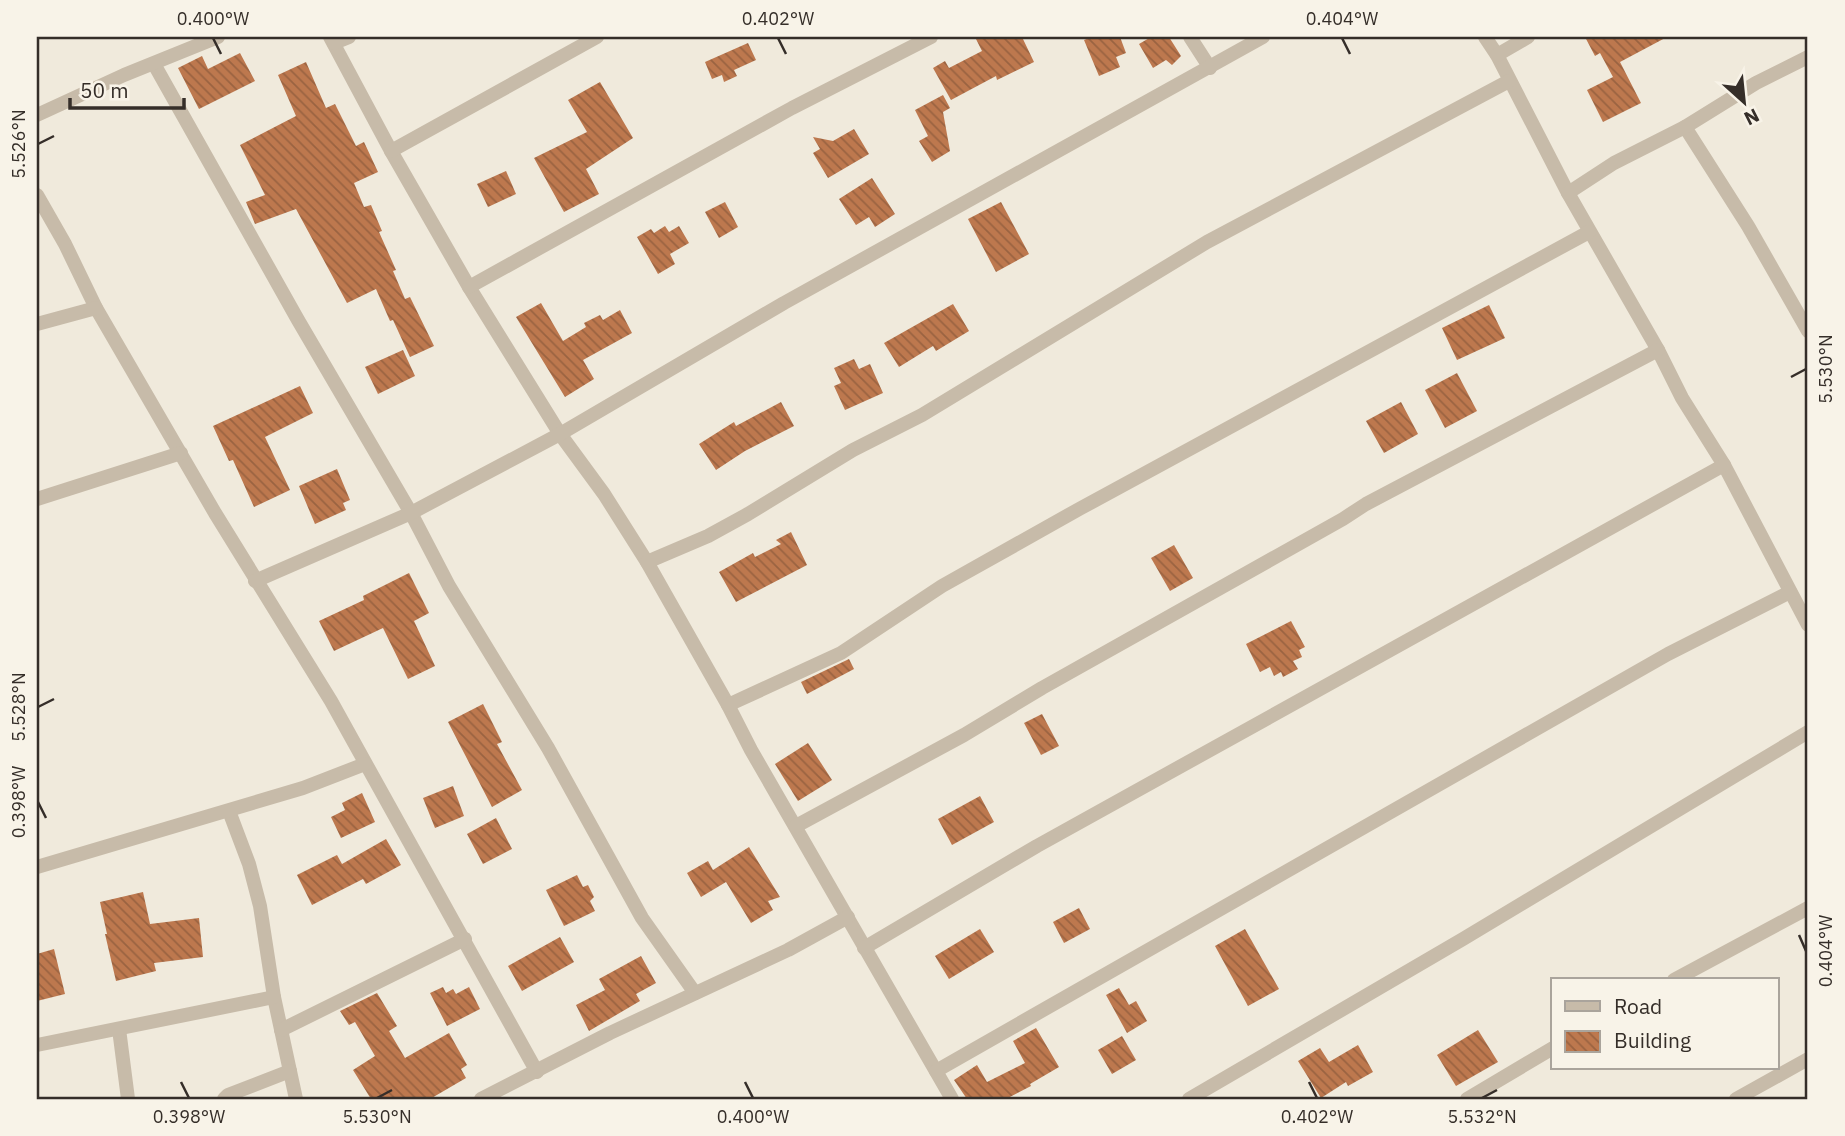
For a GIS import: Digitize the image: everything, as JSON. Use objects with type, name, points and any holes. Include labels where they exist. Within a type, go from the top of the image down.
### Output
[{"type":"street","points":[[37,115],[124,75],[218,37]]},
{"type":"street","points":[[349,37],[332,40],[391,151],[469,287],[560,434],[604,494],[647,562],[751,750],[952,1099]]},
{"type":"street","points":[[391,151],[597,37]]},
{"type":"street","points":[[469,287],[792,108],[931,37]]},
{"type":"street","points":[[1191,37],[1210,68]]},
{"type":"street","points":[[255,581],[411,513],[560,434],[784,303],[1263,37]]},
{"type":"street","points":[[1485,37],[1497,55],[1589,232],[1658,350],[1682,398],[1724,465],[1808,625]]},
{"type":"street","points":[[1497,55],[1528,37]]},
{"type":"street","points":[[1568,193],[1614,163],[1685,127],[1756,83],[1808,57]]},
{"type":"street","points":[[154,64],[298,320],[411,513],[449,586],[548,748],[642,918],[695,993]]},
{"type":"street","points":[[647,562],[708,536],[748,514],[853,450],[922,415],[1207,242],[1509,81]]},
{"type":"street","points":[[1685,127],[1748,226],[1808,331]]},
{"type":"street","points":[[37,195],[65,244],[96,308],[255,581],[282,618],[465,939],[537,1072]]},
{"type":"street","points":[[728,705],[841,653],[942,586],[1589,232]]},
{"type":"street","points":[[37,324],[96,308]]},
{"type":"street","points":[[796,826],[953,742],[1042,688],[1378,497],[1658,350]]},
{"type":"street","points":[[37,499],[181,453]]},
{"type":"street","points":[[864,948],[1037,846],[1724,465]]},
{"type":"street","points":[[936,1071],[1668,654],[1790,592]]},
{"type":"street","points":[[1189,1099],[1463,939],[1808,732]]},
{"type":"street","points":[[37,867],[303,788],[365,764]]},
{"type":"street","points":[[229,811],[249,864],[260,906],[274,997],[296,1099]]},
{"type":"street","points":[[1678,978],[1808,908]]},
{"type":"street","points":[[481,1099],[610,1033],[788,950],[848,917]]},
{"type":"street","points":[[281,1030],[465,939]]},
{"type":"street","points":[[37,1045],[274,997]]},
{"type":"street","points":[[119,1029],[128,1099]]},
{"type":"street","points":[[1467,1099],[1551,1049]]},
{"type":"street","points":[[1736,1099],[1808,1059]]},
{"type":"street","points":[[224,1099],[228,1095],[290,1071]]},
{"type":"building","points":[[975,37],[1022,37],[1034,62],[997,80],[996,76],[951,100],[933,68],[945,61],[949,68],[982,51]]},
{"type":"building","points":[[1092,37],[1120,37],[1126,53],[1116,57],[1120,67],[1099,76],[1084,40]]},
{"type":"building","points":[[1151,37],[1169,37],[1181,56],[1172,65],[1166,60],[1153,68],[1139,44]]},
{"type":"building","points":[[1585,37],[1667,37],[1620,62],[1641,103],[1603,122],[1587,90],[1613,77],[1600,53],[1595,56]]},
{"type":"building","points":[[748,43],[756,60],[734,70],[737,76],[724,82],[722,75],[712,79],[705,62]]},
{"type":"building","points":[[240,53],[255,81],[199,109],[178,68],[202,56],[208,69]]},
{"type":"building","points":[[306,62],[326,108],[335,104],[356,146],[364,142],[378,172],[354,183],[364,207],[371,205],[405,299],[410,297],[434,346],[410,357],[376,289],[347,303],[296,209],[255,224],[246,202],[265,195],[240,145],[296,116],[278,75]]},
{"type":"building","points":[[600,82],[633,138],[586,169],[599,194],[564,212],[534,158],[587,132],[568,100]]},
{"type":"building","points":[[943,95],[950,108],[943,112],[950,151],[932,162],[919,141],[928,136],[915,110]]},
{"type":"building","points":[[854,129],[869,154],[828,178],[813,153],[820,149],[813,137],[833,141]]},
{"type":"building","points":[[506,171],[516,194],[488,207],[477,184]]},
{"type":"building","points":[[872,178],[895,214],[875,227],[869,217],[856,225],[839,199]]},
{"type":"building","points":[[725,202],[738,227],[719,238],[705,212]]},
{"type":"building","points":[[1001,202],[1029,254],[996,272],[968,219]]},
{"type":"building","points":[[665,226],[669,232],[679,226],[689,243],[670,254],[675,264],[658,274],[637,237],[651,229],[654,233]]},
{"type":"building","points":[[541,303],[563,341],[586,327],[584,323],[600,315],[603,320],[620,310],[632,333],[583,360],[594,379],[565,397],[516,317]]},
{"type":"building","points":[[953,304],[969,331],[936,351],[933,346],[899,367],[884,343]]},
{"type":"building","points":[[1489,305],[1505,338],[1457,360],[1442,328]]},
{"type":"building","points":[[403,350],[415,376],[378,394],[365,367]]},
{"type":"building","points":[[854,359],[859,369],[870,364],[883,393],[845,410],[834,386],[841,383],[834,368]]},
{"type":"building","points":[[1457,373],[1477,411],[1445,428],[1425,390]]},
{"type":"building","points":[[300,386],[313,413],[265,437],[290,490],[254,507],[233,460],[229,461],[213,426]]},
{"type":"building","points":[[781,402],[794,426],[745,451],[716,470],[699,444],[734,422],[736,426]]},
{"type":"building","points":[[1401,402],[1418,434],[1384,453],[1366,421]]},
{"type":"building","points":[[337,469],[350,500],[343,503],[346,510],[315,524],[299,486]]},
{"type":"building","points":[[791,532],[807,565],[736,602],[719,572],[753,553],[755,557],[781,544],[776,540]]},
{"type":"building","points":[[1174,545],[1193,578],[1170,591],[1151,558]]},
{"type":"building","points":[[409,573],[429,613],[414,621],[435,666],[408,679],[383,628],[334,651],[319,621],[364,600],[363,596]]},
{"type":"building","points":[[1291,621],[1305,647],[1299,650],[1302,657],[1293,661],[1298,669],[1283,677],[1281,672],[1274,676],[1270,667],[1260,672],[1246,644]]},
{"type":"building","points":[[849,659],[854,669],[807,694],[801,682]]},
{"type":"building","points":[[483,704],[502,742],[497,744],[522,790],[492,807],[448,722]]},
{"type":"building","points":[[1042,714],[1059,746],[1041,755],[1024,723]]},
{"type":"building","points":[[808,743],[832,780],[798,801],[775,764]]},
{"type":"building","points":[[453,786],[464,816],[435,828],[423,798]]},
{"type":"building","points":[[362,793],[375,822],[341,838],[331,817],[345,810],[342,803]]},
{"type":"building","points":[[980,796],[994,822],[952,845],[938,819]]},
{"type":"building","points":[[496,818],[512,849],[483,864],[467,834]]},
{"type":"building","points":[[386,839],[401,865],[366,884],[363,879],[312,905],[297,875],[337,855],[342,864]]},
{"type":"building","points":[[749,847],[780,897],[768,901],[773,910],[751,923],[726,882],[701,897],[687,873],[708,861],[713,870]]},
{"type":"building","points":[[577,875],[583,887],[588,885],[594,897],[590,901],[595,911],[564,926],[546,890]]},
{"type":"building","points":[[143,892],[150,924],[199,918],[203,957],[154,963],[156,971],[116,981],[100,902]]},
{"type":"building","points":[[1079,908],[1090,929],[1064,943],[1053,922]]},
{"type":"building","points":[[980,929],[994,952],[949,979],[935,956]]},
{"type":"building","points":[[1245,929],[1279,989],[1248,1006],[1215,946]]},
{"type":"building","points":[[560,937],[574,962],[522,991],[508,966]]},
{"type":"building","points":[[54,949],[65,994],[37,1001],[37,954]]},
{"type":"building","points":[[641,956],[656,983],[636,994],[640,1001],[589,1031],[576,1005],[605,990],[599,979]]},
{"type":"building","points":[[443,987],[446,993],[453,989],[456,994],[469,987],[480,1009],[447,1026],[430,993]]},
{"type":"building","points":[[1119,988],[1129,1005],[1136,1001],[1147,1021],[1127,1033],[1106,995]]},
{"type":"building","points":[[377,993],[397,1026],[389,1031],[405,1058],[449,1033],[467,1065],[461,1069],[466,1078],[430,1099],[371,1099],[353,1070],[375,1056],[355,1022],[349,1025],[340,1011]]},
{"type":"building","points":[[1036,1028],[1059,1067],[1006,1099],[967,1099],[954,1080],[977,1065],[987,1082],[1025,1063],[1013,1041]]},
{"type":"building","points":[[1478,1030],[1498,1062],[1456,1086],[1437,1055]]},
{"type":"building","points":[[1122,1036],[1136,1060],[1112,1074],[1098,1050]]},
{"type":"building","points":[[1358,1045],[1373,1072],[1348,1086],[1346,1082],[1321,1098],[1298,1061],[1320,1048],[1329,1062]]}]
